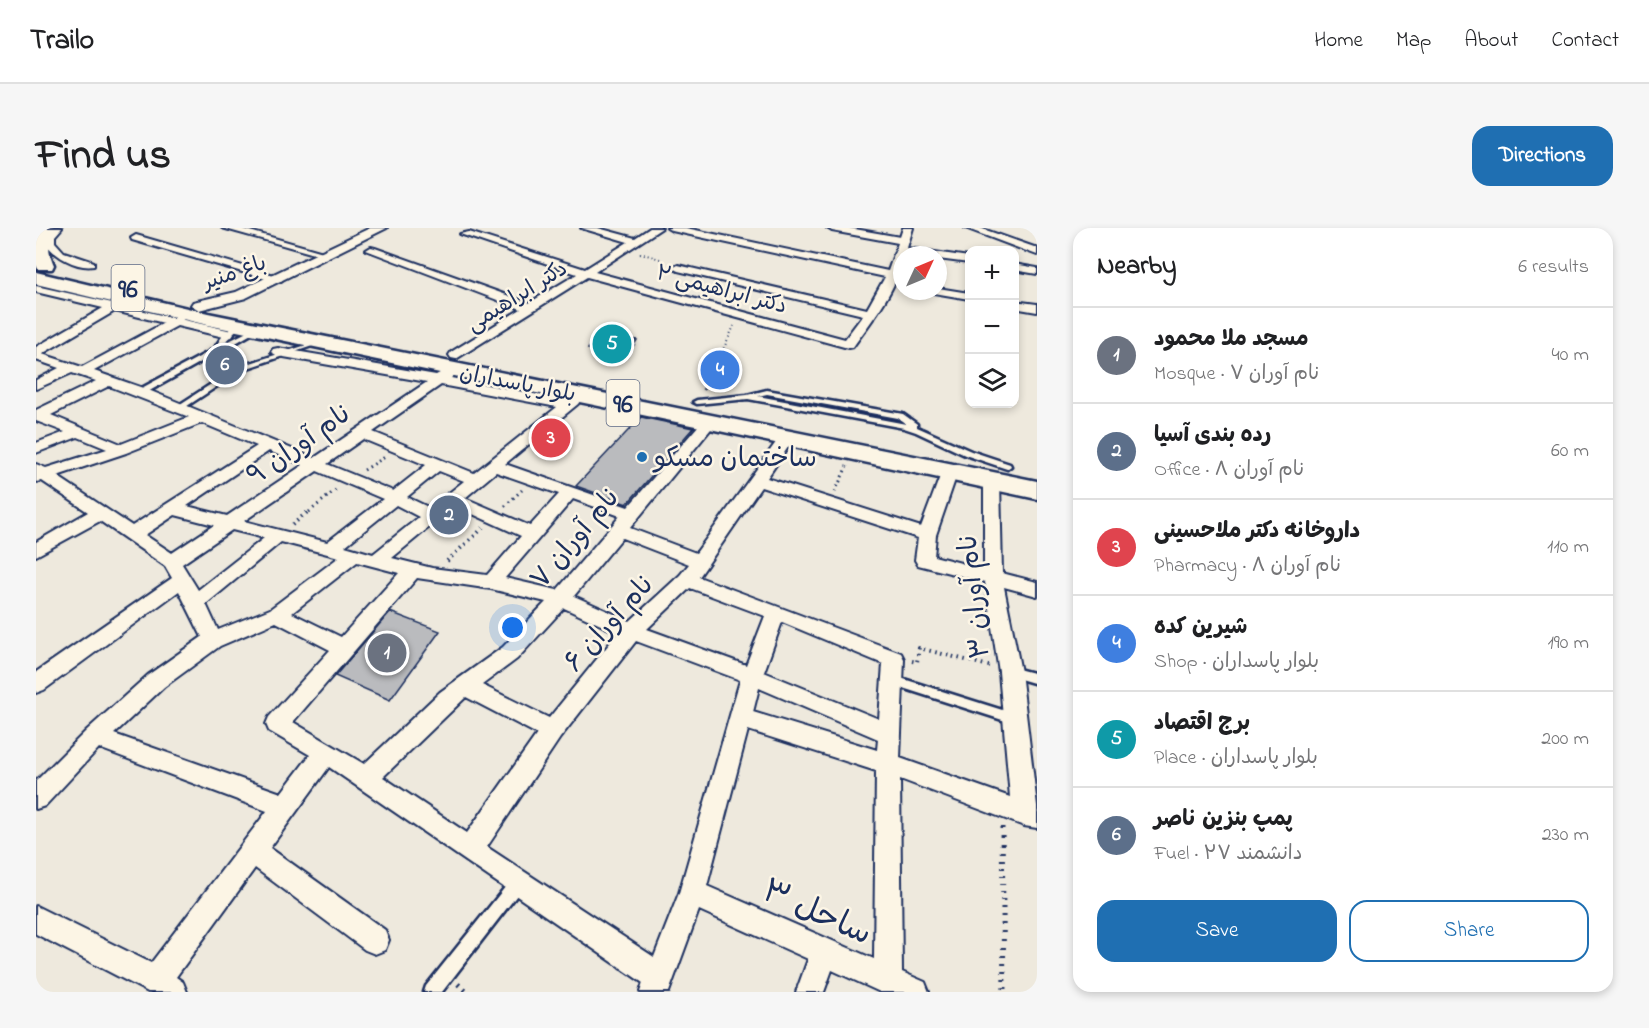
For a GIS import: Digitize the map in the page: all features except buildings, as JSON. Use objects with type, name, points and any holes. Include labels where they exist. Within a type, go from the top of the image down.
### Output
[{"type":"highway","points":[[39,268],[38,244],[42,236],[51,228]]},
{"type":"highway","name":"بلوار پاسداران","points":[[39,268],[119,304],[187,314],[450,368],[574,400],[704,412],[788,437],[950,471],[1037,473]]},
{"type":"highway","name":"بلوار پاسداران","points":[[39,268],[297,346],[450,368],[704,412],[1000,473],[1037,490]]},
{"type":"street","points":[[57,228],[50,235],[50,243],[60,254],[90,264]]},
{"type":"street","points":[[227,228],[325,254]]},
{"type":"street","name":"باغ منیر","points":[[187,314],[241,295],[277,279],[380,228]]},
{"type":"street","name":"دکتر ابراهیمی ۲","points":[[478,228],[465,234],[586,273],[848,344],[871,313]]},
{"type":"street","points":[[586,228],[636,241]]},
{"type":"street","name":"دکتر ابراهیمی","points":[[450,368],[531,308],[657,228]]},
{"type":"street","points":[[672,228],[893,280]]},
{"type":"street","points":[[832,228],[902,246],[908,228]]},
{"type":"street","points":[[970,228],[1037,252]]},
{"type":"street","points":[[153,231],[136,238],[277,279]]},
{"type":"street","points":[[371,250],[531,308]]},
{"type":"street","points":[[947,257],[965,259]]},
{"type":"street","points":[[678,268],[871,313],[893,271]]},
{"type":"street","points":[[1019,268],[1037,270]]},
{"type":"street","points":[[36,289],[119,304]]},
{"type":"street","points":[[947,292],[965,295]]},
{"type":"street","points":[[36,354],[119,304]]},
{"type":"street","points":[[1019,305],[1037,308]]},
{"type":"street","points":[[36,385],[77,370],[187,314]]},
{"type":"street","points":[[297,346],[450,368]]},
{"type":"street","points":[[36,354],[141,392],[396,498],[432,516]]},
{"type":"street","name":"نام آوران ۹","points":[[36,684],[177,570],[229,524],[450,368]]},
{"type":"street","points":[[37,415],[107,381]]},
{"type":"street","points":[[375,562],[574,400]]},
{"type":"street","name":"نام آوران ۷","points":[[366,778],[448,698],[510,653],[561,598],[632,514],[704,412]]},
{"type":"street","points":[[37,415],[121,450]]},
{"type":"street","points":[[38,474],[121,450],[200,418]]},
{"type":"street","points":[[360,432],[476,480]]},
{"type":"street","points":[[36,448],[76,433]]},
{"type":"street","name":"نام آوران ۶","points":[[471,849],[552,731],[632,631],[687,580],[788,437]]},
{"type":"street","points":[[132,535],[268,445]]},
{"type":"street","points":[[332,548],[438,464]]},
{"type":"street","points":[[494,466],[632,514]]},
{"type":"street","points":[[950,471],[927,535],[924,560],[1037,589]]},
{"type":"street","name":"نام آوران ۳","points":[[1000,473],[993,577],[1010,672],[1015,719],[1031,816]]},
{"type":"street","points":[[38,474],[132,535],[177,570],[213,640]]},
{"type":"street","points":[[757,480],[927,535]]},
{"type":"street","points":[[491,582],[570,492]]},
{"type":"street","points":[[453,499],[533,534]]},
{"type":"street","points":[[171,508],[332,548],[375,562],[432,576],[491,582],[561,598],[632,631],[752,676],[889,733]]},
{"type":"street","points":[[36,550],[100,513]]},
{"type":"street","points":[[619,530],[700,561]]},
{"type":"street","points":[[195,602],[279,535]]},
{"type":"street","points":[[36,798],[95,736],[156,681],[213,640],[277,614],[354,555]]},
{"type":"street","points":[[412,571],[277,724],[326,752],[519,881],[657,985],[692,893],[752,676],[776,612]]},
{"type":"street","points":[[687,580],[776,612],[894,659],[888,764],[888,981]]},
{"type":"street","points":[[277,614],[344,648]]},
{"type":"street","points":[[464,686],[552,731]]},
{"type":"street","points":[[741,718],[888,764],[1031,816]]},
{"type":"street","points":[[95,736],[284,806]]},
{"type":"street","points":[[36,920],[164,986],[251,850],[326,752]]},
{"type":"street","points":[[251,850],[375,940]]},
{"type":"street","name":"ساحل ۳","points":[[692,893],[915,992]]},
{"type":"street","points":[[810,992],[824,952]]},
{"type":"lane","points":[[141,392],[216,352],[241,330]]},
{"type":"lane","points":[[239,369],[215,362],[216,352],[241,330]]},
{"type":"lane","points":[[178,408],[239,369],[297,346]]},
{"type":"lane","points":[[704,412],[748,397],[920,430],[1000,473]]},
{"type":"lane","points":[[1010,672],[1037,679]]},
{"type":"lane","points":[[891,680],[1015,719]]},
{"type":"lane","points":[[432,992],[519,881]]},
{"type":"path","points":[[704,412],[740,315]]},
{"type":"path","points":[[830,503],[854,451]]},
{"type":"path","points":[[894,659],[917,662],[919,648],[1010,672]]},
{"type":"path","points":[[1002,806],[1004,992]]},
{"type":"place","name":"برج اقتصاد","points":[[612,344]]},
{"type":"place","name":"پمپ بنزین ناصر","points":[[225,365]]},
{"type":"place","name":"شیرین کده","points":[[720,370]]},
{"type":"place","name":"داروخانه دکتر ملاحسینی","points":[[551,438]]},
{"type":"place","name":"ساختمان مسکو","points":[[642,457]]},
{"type":"place","name":"رده بندی آسیا","points":[[449,515]]},
{"type":"place","name":"مسجد ملا محمود","points":[[387,653]]}]
